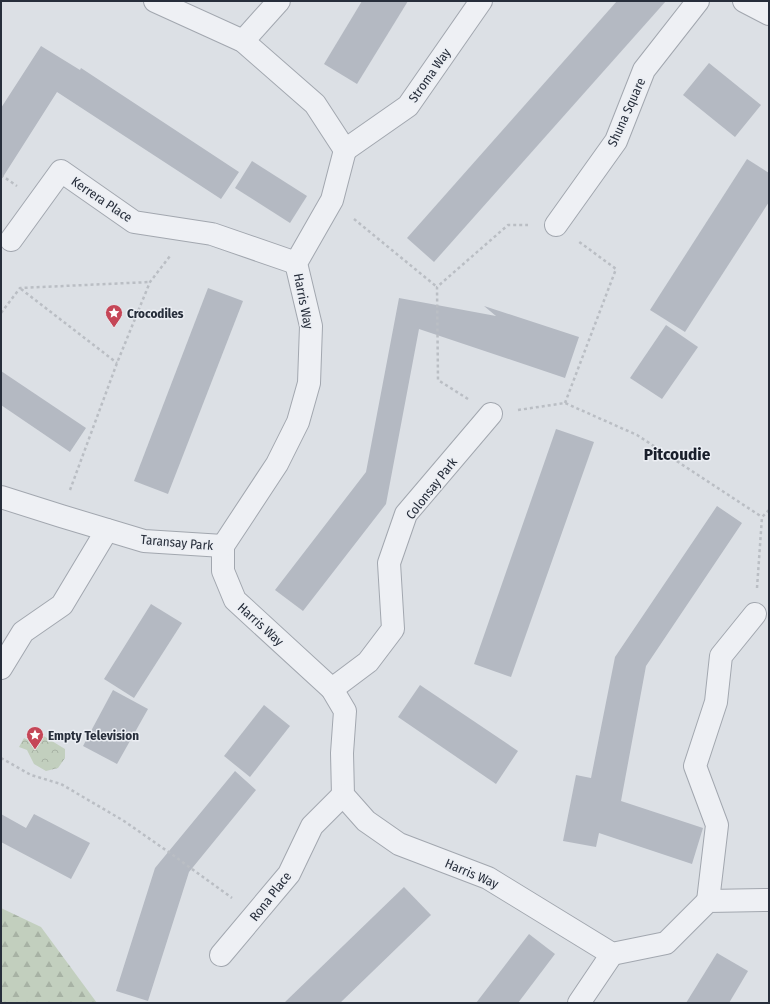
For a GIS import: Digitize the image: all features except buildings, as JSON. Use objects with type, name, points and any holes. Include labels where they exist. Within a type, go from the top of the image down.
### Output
[{"type":"street","points":[[155,1],[244,42],[315,104],[345,150]]},
{"type":"street","points":[[244,42],[279,1]]},
{"type":"street","name":"Stroma Way","points":[[345,150],[408,106],[482,1]]},
{"type":"street","name":"Shuna Square","points":[[556,225],[616,141],[644,70],[698,1]]},
{"type":"street","points":[[744,1],[769,14]]},
{"type":"street","name":"Harris Way","points":[[345,150],[332,200],[296,263],[311,326],[309,383],[298,422],[277,464],[223,546],[223,571],[235,600],[332,688],[345,711],[342,753],[343,795],[366,821],[398,844],[488,878],[612,954]]},
{"type":"street","name":"Kerrera Place","points":[[11,240],[61,171],[134,222],[212,234],[296,263]]},
{"type":"street","name":"Colonsay Park","points":[[332,688],[368,662],[393,629],[389,563],[406,514],[491,414]]},
{"type":"street","name":"Taransay Park","points":[[1,497],[144,541],[223,546]]},
{"type":"street","points":[[1,668],[23,632],[62,605],[107,530]]},
{"type":"street","points":[[579,1003],[612,954],[666,943],[708,901],[717,825],[695,766],[716,702],[721,656],[755,614]]},
{"type":"street","name":"Rona Place","points":[[221,955],[289,874],[312,826],[343,795]]},
{"type":"street","points":[[708,901],[769,900]]},
{"type":"path","points":[[332,200],[437,287]]},
{"type":"path","points":[[565,403],[616,269],[556,225],[508,225],[437,287],[438,380],[491,414],[565,403],[637,435],[762,517]]},
{"type":"path","points":[[61,516],[117,363],[150,282],[190,230]]},
{"type":"path","points":[[20,288],[150,282]]},
{"type":"path","points":[[1,313],[20,288]]},
{"type":"path","points":[[20,288],[117,363]]},
{"type":"path","points":[[755,614],[762,517],[769,510]]},
{"type":"path","points":[[1,758],[32,775],[61,784],[124,821],[224,891],[254,916]]},
{"type":"green space","points":[[42,735],[65,749],[65,758],[58,768],[46,771],[34,764],[27,750],[19,747],[24,738],[32,742]]},
{"type":"green space","points":[[1,908],[41,927],[97,1003],[1,1003]]},
{"type":"place","name":"Crocodiles","points":[[114,328]]},
{"type":"place","name":"Empty Television","points":[[35,750]]},
{"type":"district","name":"Pitcoudie","points":[[677,454]]}]
